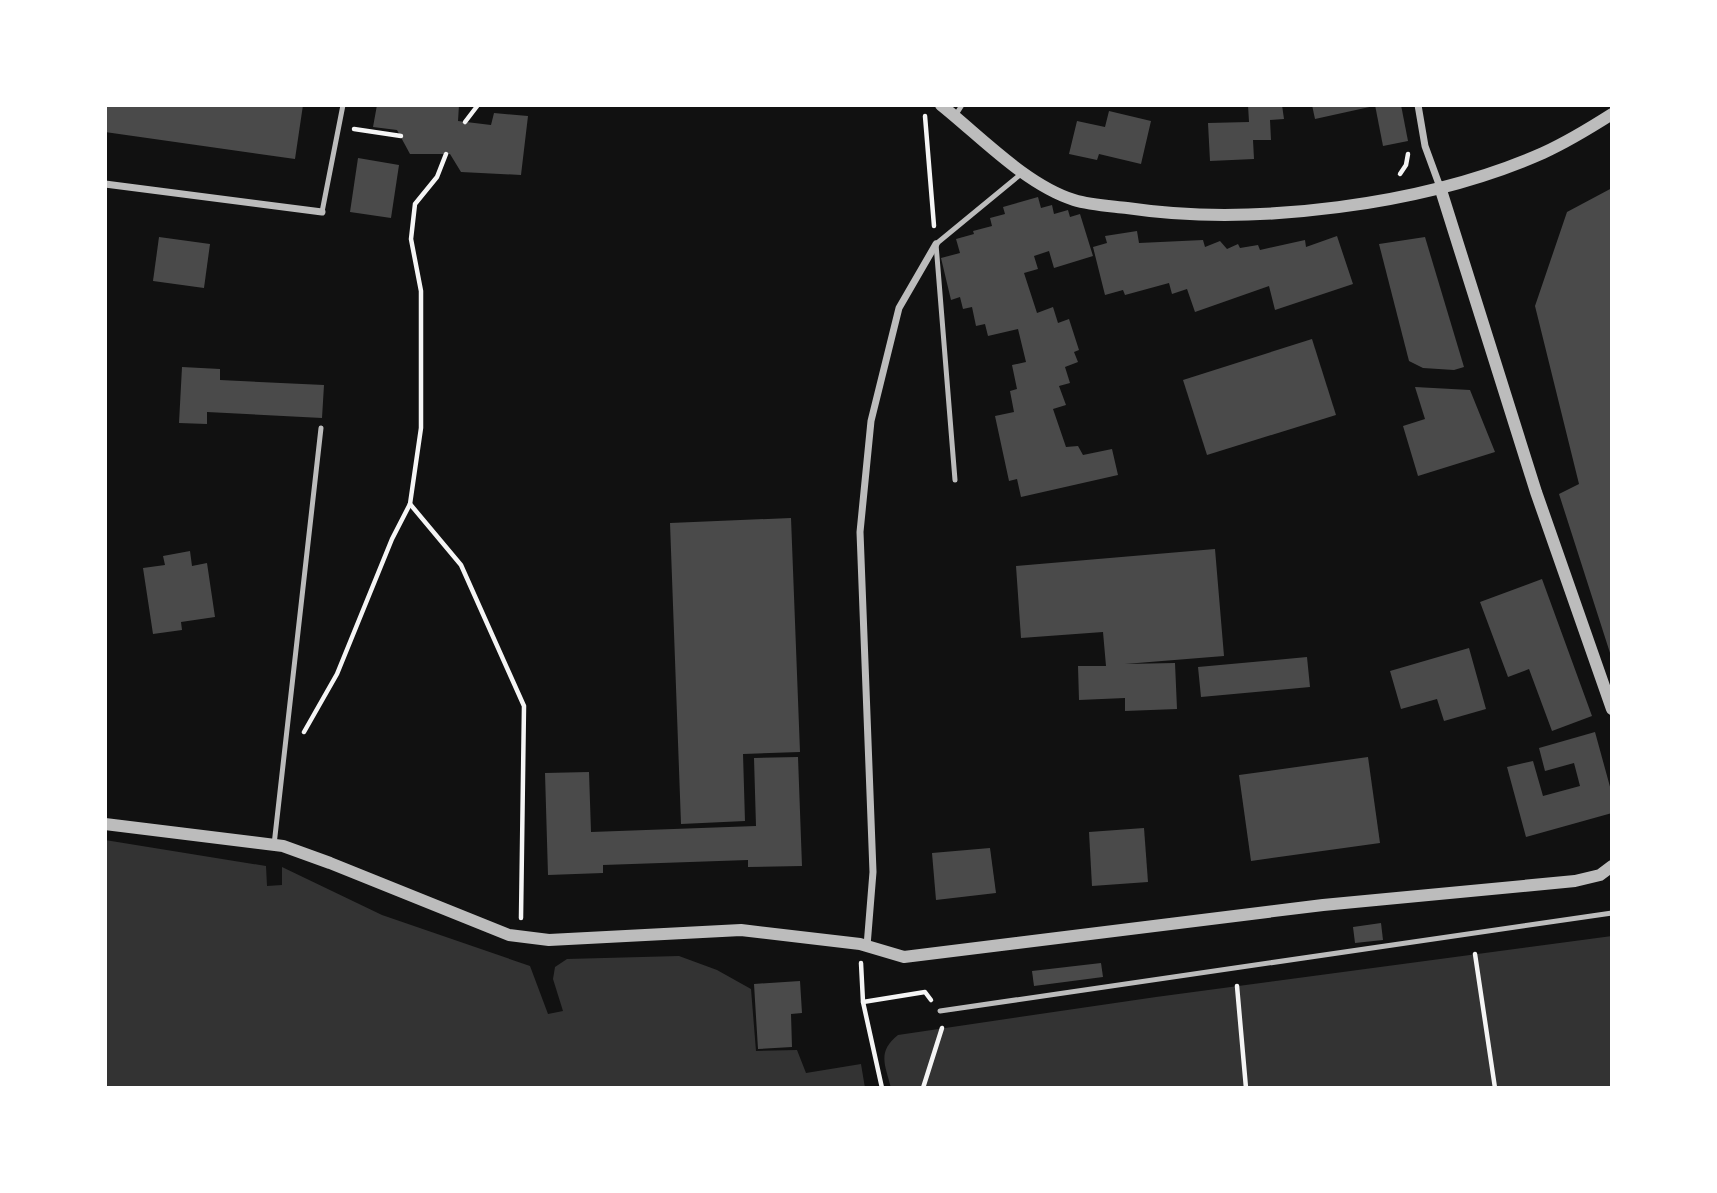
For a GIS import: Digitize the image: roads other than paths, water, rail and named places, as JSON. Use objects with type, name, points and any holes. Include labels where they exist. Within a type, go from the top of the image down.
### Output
[{"type":"street","points":[[941,105],[958,110],[1023,172],[1074,200],[1170,215],[1290,214],[1405,196],[1542,153],[1612,114]]},
{"type":"street","points":[[1418,105],[1425,146],[1536,492],[1612,709]]},
{"type":"street","points":[[105,184],[322,212]]},
{"type":"street","points":[[864,945],[873,872],[860,532],[872,421],[899,308],[936,244]]},
{"type":"street","points":[[105,824],[274,845],[330,863],[509,935],[549,940],[741,930],[822,938],[864,945],[904,957],[1323,905],[1575,881],[1600,874],[1612,866]]},
{"type":"lane","points":[[322,212],[343,105]]},
{"type":"lane","points":[[955,480],[936,244],[1023,172]]},
{"type":"lane","points":[[274,845],[321,428]]},
{"type":"lane","points":[[940,1012],[1612,913]]}]
